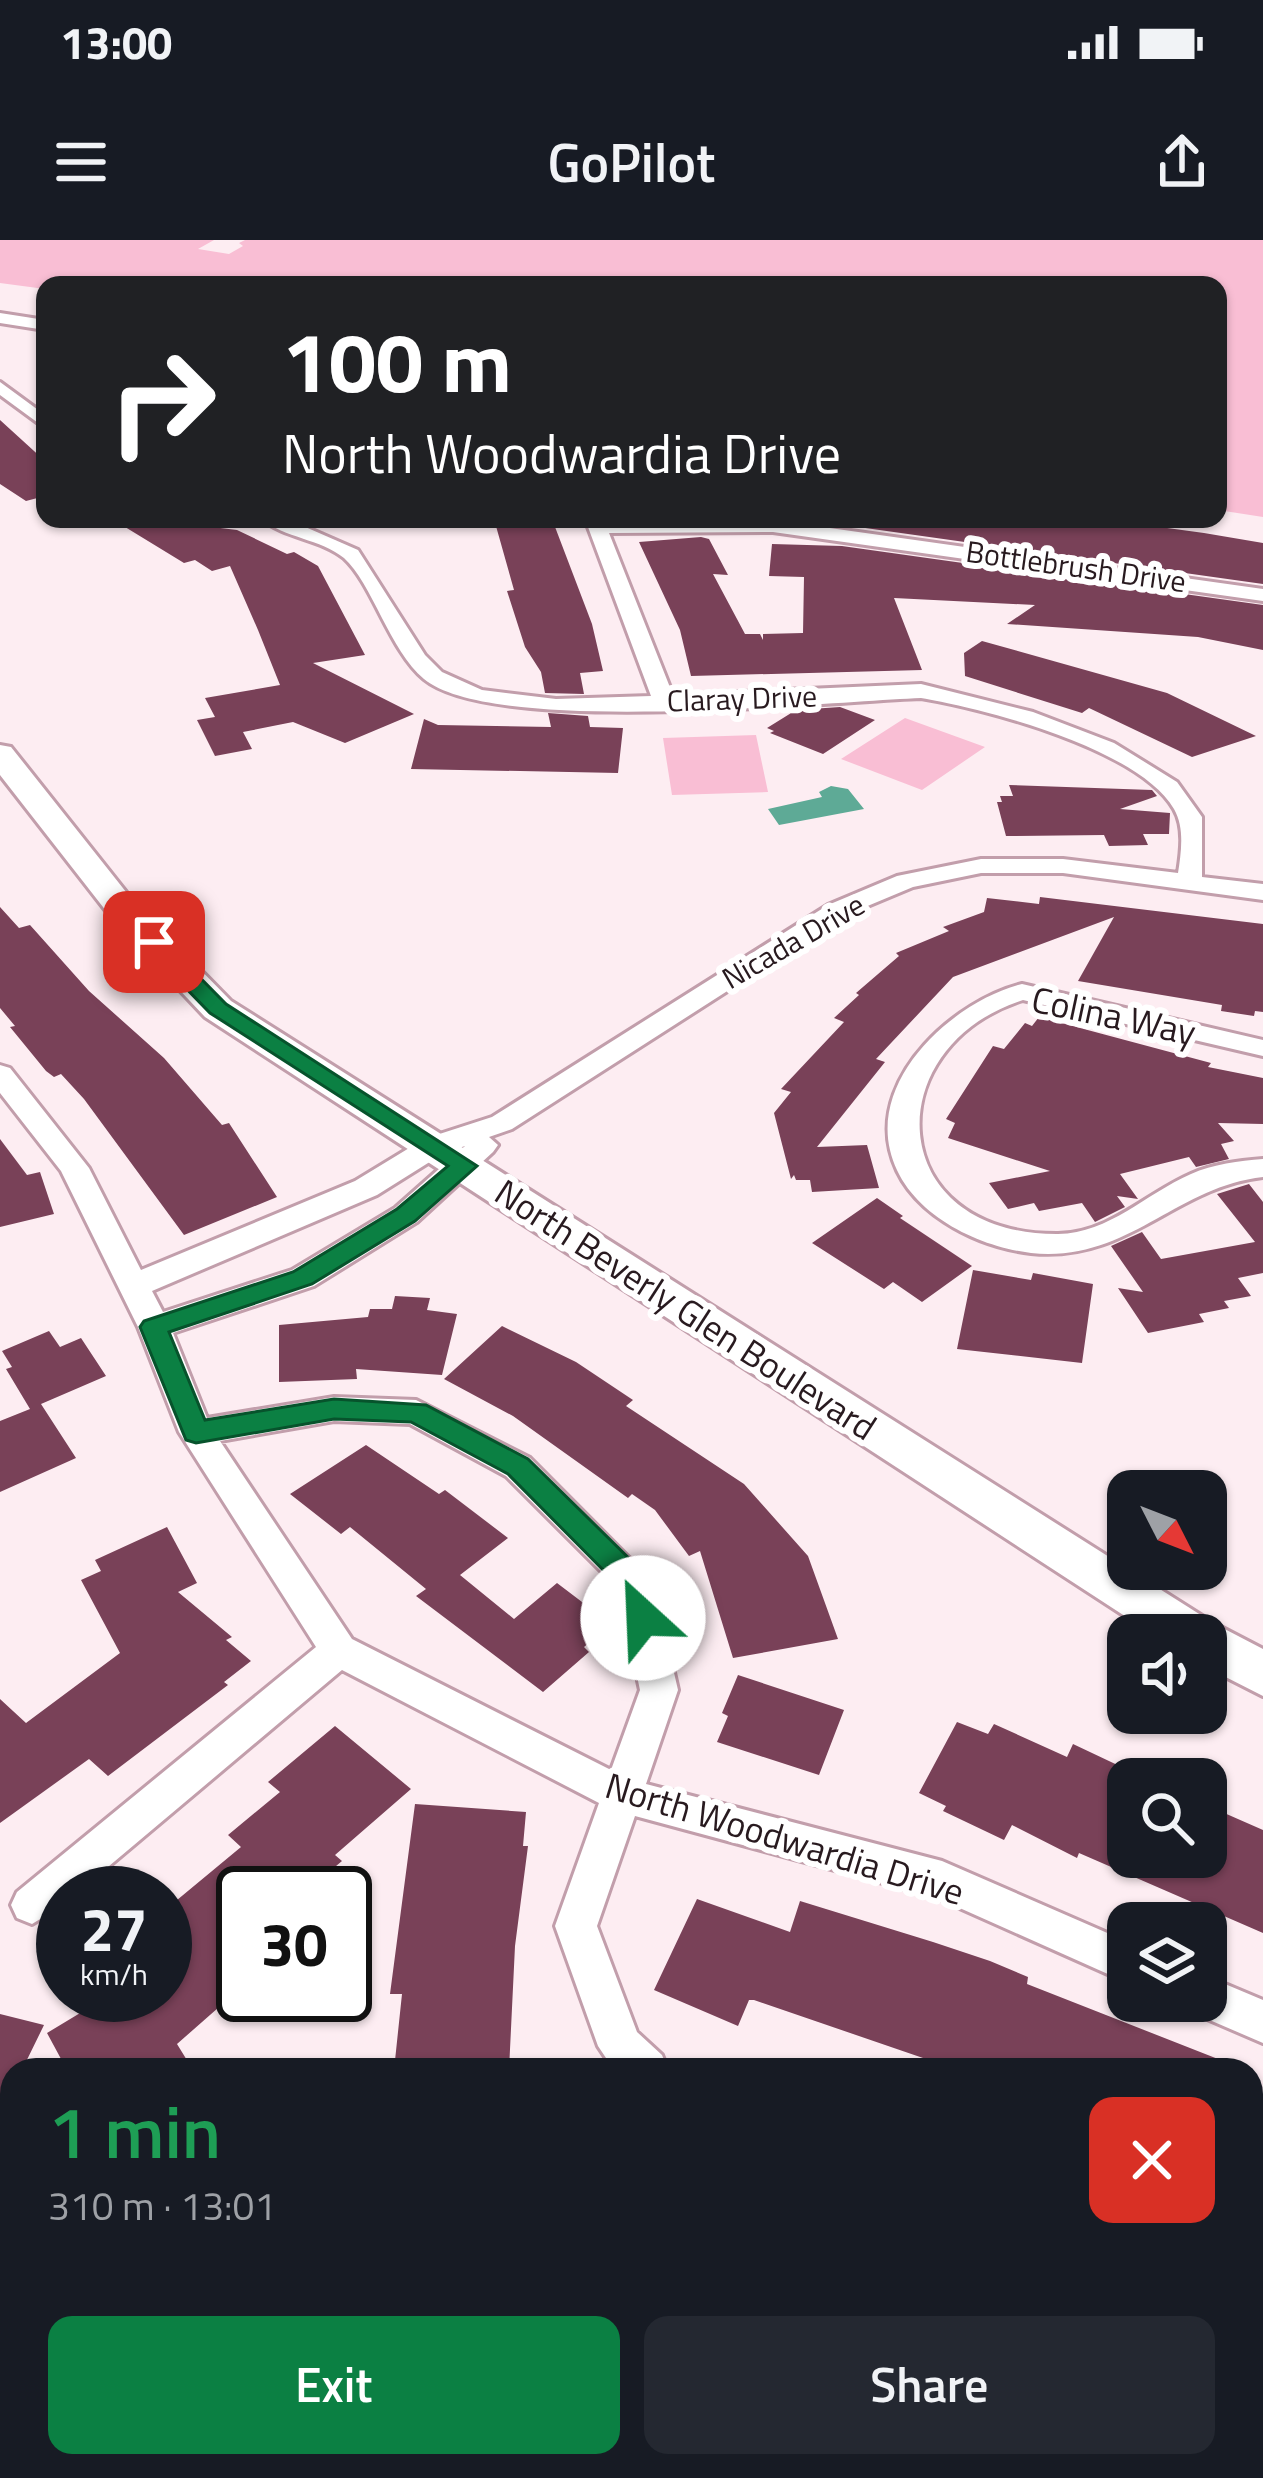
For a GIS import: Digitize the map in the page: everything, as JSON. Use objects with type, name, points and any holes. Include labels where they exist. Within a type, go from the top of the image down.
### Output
[{"type":"main road","name":"North Beverly Glen Boulevard","points":[[0,754],[122,909],[218,1009],[1162,1614]]},
{"type":"main road","points":[[1227,1655],[1263,1676]]},
{"type":"street","points":[[0,318],[36,324]]},
{"type":"street","points":[[0,387],[36,416]]},
{"type":"street","name":"Claray Drive","points":[[292,528],[351,554],[417,659],[434,677],[477,696],[534,705],[921,691],[993,706],[1084,739],[1167,784],[1186,808],[1195,836],[1189,881]]},
{"type":"street","points":[[599,528],[664,700]]},
{"type":"street","name":"Bottlebrush Drive","points":[[792,528],[1263,596]]},
{"type":"street","name":"Nicada Drive","points":[[133,1286],[449,1156],[837,910],[906,881],[981,866],[1063,866],[1263,892]]},
{"type":"street","name":"Colina Way","points":[[1263,1048],[1022,992],[991,1000],[957,1027],[926,1063],[900,1112],[902,1160],[930,1195],[967,1223],[1011,1238],[1059,1244],[1118,1233],[1201,1181],[1263,1168]]},
{"type":"street","name":"North Woodwardia Drive","points":[[0,1073],[74,1168],[154,1327],[196,1432],[339,1650],[621,1795],[942,1880],[1107,1954]]},
{"type":"street","name":"Nicada Drive","points":[[154,1327],[303,1278],[406,1215],[449,1156]]},
{"type":"street","points":[[196,1432],[334,1409],[416,1412],[518,1467],[634,1582],[659,1690],[576,1927],[620,2046],[633,2058]]},
{"type":"street","points":[[32,1905],[339,1650]]},
{"type":"street","points":[[1227,2006],[1263,2022]]},
{"type":"shaded area","points":[[0,240],[214,240],[198,249],[229,254],[245,240],[1263,240],[1263,517],[1227,511],[1227,276],[36,276],[36,288],[0,283]]},
{"type":"shaded area","points":[[905,718],[985,747],[922,790],[841,759]]},
{"type":"shaded area","points":[[756,735],[768,792],[672,795],[663,738]]},
{"type":"shaded area","points":[[831,786],[848,789],[864,809],[779,825],[768,809],[822,797],[819,792]]},
{"type":"building","points":[[0,420],[36,453],[36,498],[26,501],[0,484]]},
{"type":"building","points":[[127,528],[237,530],[318,566],[365,655],[313,663],[414,714],[345,743],[293,722],[243,732],[252,749],[215,756],[197,720],[215,717],[205,698],[280,685],[230,566],[212,571],[195,560],[184,563]]},
{"type":"building","points":[[497,528],[555,528],[592,624],[603,671],[580,673],[584,694],[545,693],[507,591],[514,590]]},
{"type":"building","points":[[865,528],[1167,528],[1204,533],[1263,543],[1263,584]]},
{"type":"building","points":[[709,539],[728,575],[713,574],[745,634],[760,634],[763,640],[763,634],[803,633],[804,577],[769,576],[772,544],[842,546],[1263,605],[1263,650],[1198,637],[1007,624],[1035,605],[894,598],[922,670],[691,676],[680,630],[639,542]]},
{"type":"building","points":[[982,641],[1167,693],[1256,736],[1192,757],[1089,708],[1082,713],[965,676],[964,653]]},
{"type":"building","points":[[840,707],[875,720],[823,754],[767,728],[796,710]]},
{"type":"building","points":[[548,713],[588,716],[590,727],[623,728],[618,773],[411,769],[424,719],[438,725],[551,727]]},
{"type":"building","points":[[1009,785],[1152,790],[1157,796],[1120,809],[1170,813],[1169,834],[1143,834],[1148,845],[1109,846],[1104,835],[1006,836],[997,802],[1002,802],[1000,796],[1013,796]]},
{"type":"building","points":[[1040,897],[1263,924],[1263,1012],[1255,1011],[1254,1016],[1221,1011],[1222,1005],[1078,981],[1114,917],[953,977],[876,1059],[885,1062],[817,1147],[867,1145],[879,1188],[812,1192],[810,1180],[796,1180],[794,1175],[791,1179],[774,1113],[791,1092],[781,1089],[844,1022],[834,1018],[859,995],[856,993],[899,956],[896,953],[949,931],[943,927],[984,912],[987,898],[1039,904]]},
{"type":"building","points":[[0,907],[19,928],[30,925],[89,991],[164,1058],[222,1125],[229,1123],[277,1197],[184,1235],[84,1099],[61,1074],[54,1077],[46,1071],[10,1027],[15,1026],[0,1008]]},
{"type":"building","points":[[1039,1017],[1211,1063],[1208,1067],[1263,1078],[1263,1124],[1218,1123],[1234,1141],[1221,1144],[1229,1159],[1196,1167],[1189,1157],[1120,1174],[1138,1199],[1117,1196],[1125,1207],[1095,1222],[1082,1203],[1039,1211],[1034,1203],[1008,1209],[989,1183],[1050,1171],[948,1138],[955,1123],[946,1119],[993,1046],[1004,1049],[1025,1023],[1032,1026]]},
{"type":"building","points":[[0,1139],[27,1175],[40,1172],[54,1214],[0,1227]]},
{"type":"building","points":[[1249,1184],[1263,1202],[1263,1273],[1238,1278],[1251,1296],[1224,1301],[1229,1308],[1199,1314],[1204,1322],[1148,1333],[1118,1288],[1143,1292],[1111,1246],[1142,1232],[1161,1259],[1255,1242],[1217,1194]]},
{"type":"building","points":[[877,1198],[972,1266],[922,1302],[893,1282],[884,1289],[812,1243]]},
{"type":"building","points":[[973,1270],[1031,1280],[1033,1273],[1093,1284],[1082,1363],[957,1349]]},
{"type":"building","points":[[395,1296],[430,1298],[427,1310],[457,1314],[442,1375],[356,1369],[357,1379],[279,1382],[279,1325],[368,1317],[370,1309],[392,1309]]},
{"type":"building","points":[[502,1326],[576,1362],[633,1400],[626,1406],[744,1484],[808,1556],[838,1639],[733,1658],[700,1551],[689,1556],[655,1510],[632,1494],[628,1498],[513,1416],[444,1379]]},
{"type":"building","points":[[49,1331],[60,1347],[81,1338],[106,1376],[41,1404],[76,1458],[0,1492],[0,1421],[30,1409],[6,1369],[12,1367],[2,1351]]},
{"type":"building","points":[[366,1445],[439,1494],[445,1490],[508,1538],[460,1575],[514,1619],[557,1583],[611,1624],[584,1647],[589,1652],[543,1692],[416,1596],[426,1589],[350,1527],[341,1534],[290,1494]]},
{"type":"building","points":[[167,1527],[197,1583],[178,1592],[232,1637],[226,1640],[251,1661],[224,1682],[228,1685],[108,1776],[89,1759],[0,1823],[0,1699],[26,1723],[120,1653],[81,1580],[101,1571],[95,1560]]},
{"type":"building","points":[[738,1675],[844,1710],[819,1775],[717,1742],[728,1716],[722,1713]]},
{"type":"building","points":[[957,1722],[988,1734],[994,1724],[1067,1757],[1073,1744],[1107,1760],[1107,1865],[1079,1853],[1077,1858],[1012,1825],[1004,1840],[943,1811],[946,1806],[919,1793]]},
{"type":"building","points":[[335,1726],[411,1789],[335,1855],[342,1861],[336,1866],[218,1866],[241,1847],[228,1835],[280,1792],[268,1782]]},
{"type":"building","points":[[415,1804],[526,1812],[523,1846],[528,1846],[515,1946],[510,2058],[395,2058],[402,1994],[390,1994]]},
{"type":"building","points":[[1227,1814],[1263,1830],[1263,1933],[1227,1917],[1227,1902],[1192,1902],[1136,1878],[1227,1878]]},
{"type":"building","points":[[216,1868],[216,2010],[177,2044],[186,2058],[61,2058],[47,2033],[65,2022],[192,2022],[192,1888]]},
{"type":"building","points":[[697,1899],[790,1932],[800,1901],[990,1961],[1028,1977],[1027,1984],[1107,2015],[1107,2022],[1124,2022],[1215,2058],[923,2058],[754,2000],[749,2000],[738,2026],[654,1990]]},
{"type":"building","points":[[0,2014],[44,2025],[28,2058],[0,2058]]},
{"type":"route","points":[[154,942],[218,1009],[465,1166],[406,1215],[303,1278],[154,1327],[196,1432],[334,1409],[416,1412],[518,1467],[634,1582],[643,1618]]}]
